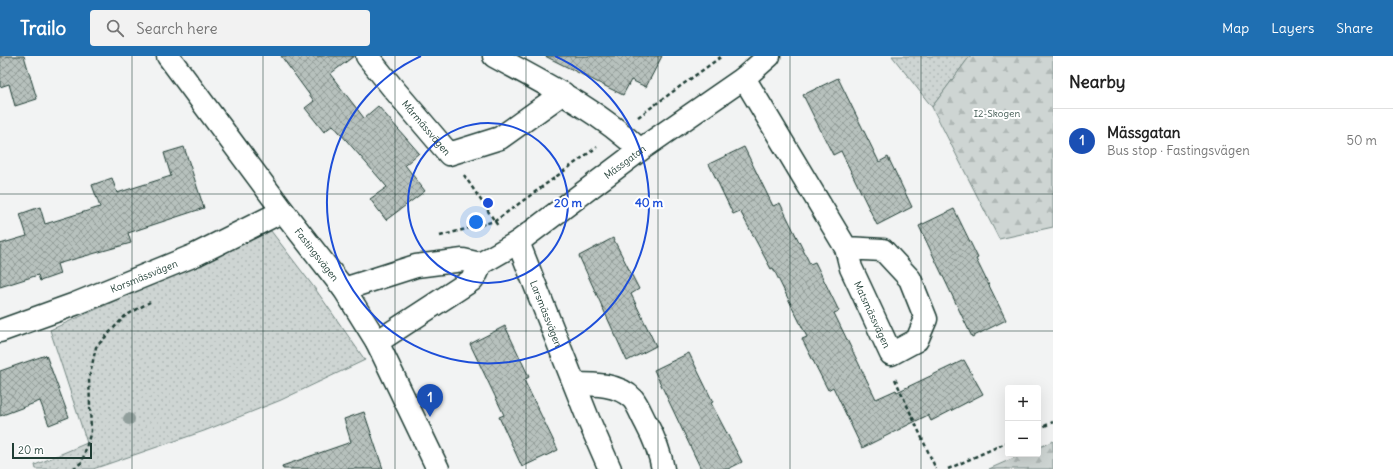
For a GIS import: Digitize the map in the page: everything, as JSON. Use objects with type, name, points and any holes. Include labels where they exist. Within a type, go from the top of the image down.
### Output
[{"type":"street","name":"Fastingsvägen","points":[[168,56],[283,211],[344,289],[378,342],[438,469]]},
{"type":"street","name":"Mårmässvägen","points":[[367,56],[392,88],[449,154],[500,138],[563,93]]},
{"type":"street","points":[[494,56],[563,93],[619,131],[640,150]]},
{"type":"street","name":"Mässgatan","points":[[480,264],[514,244],[640,150],[744,78],[769,56]]},
{"type":"street","name":"Matsmässvägen","points":[[744,78],[846,248],[851,268],[890,354],[917,340],[926,319],[910,279],[883,250],[846,248]]},
{"type":"street","name":"Korsmässvägen","points":[[0,331],[75,304],[196,255],[283,211]]},
{"type":"street","name":"Larsmässvägen","points":[[514,244],[610,469]]},
{"type":"street","points":[[344,289],[416,266],[463,260],[480,264],[477,273],[472,280],[378,342]]},
{"type":"street","points":[[575,384],[610,387],[624,393],[633,400],[654,438],[661,455],[663,469]]},
{"type":"path","points":[[434,238],[495,221],[722,56]]},
{"type":"path","points":[[449,154],[495,221],[514,244]]},
{"type":"path","points":[[74,469],[82,462],[91,431],[89,379],[96,347],[125,316],[161,297],[160,270]]},
{"type":"path","points":[[890,354],[890,368],[936,469]]},
{"type":"path","points":[[1041,428],[1052,422],[1053,418]]},
{"type":"path","points":[[948,469],[1005,443]]},
{"type":"green space","points":[[892,56],[970,56],[932,107]]},
{"type":"green space","name":"I2-Skogen","points":[[970,56],[1053,56],[1053,227],[999,239],[932,107]]},
{"type":"green space","points":[[271,231],[316,290],[365,360],[281,400],[204,431],[93,469],[36,469],[35,465],[87,443],[50,330]]},
{"type":"green space","points":[[1053,441],[1053,469],[989,469],[1016,457],[1041,457],[1041,447]]},
{"type":"building","points":[[0,56],[24,56],[37,99],[15,106],[9,84],[0,87]]},
{"type":"building","points":[[281,56],[354,56],[330,74],[364,118],[378,106],[419,153],[405,165],[425,191],[386,220],[370,199],[387,187],[333,125],[324,132],[305,108],[314,101]]},
{"type":"building","points":[[545,56],[662,56],[646,87],[631,80],[623,95]]},
{"type":"building","points":[[838,78],[879,162],[888,157],[912,207],[877,225],[841,151],[833,155],[803,95]]},
{"type":"building","points":[[184,147],[204,208],[128,233],[131,243],[57,264],[60,274],[40,281],[38,275],[0,287],[0,244],[27,236],[20,214],[40,207],[45,224],[100,207],[92,185],[112,178],[117,193],[171,176],[164,153]]},
{"type":"building","points":[[744,147],[773,206],[780,203],[810,264],[815,262],[839,311],[834,313],[876,399],[896,390],[897,392],[964,360],[983,394],[931,421],[928,415],[862,448],[833,387],[828,390],[802,339],[807,337],[773,268],[771,269],[740,211],[733,214],[709,164]]},
{"type":"building","points":[[954,209],[978,258],[976,259],[1006,320],[972,337],[919,226]]},
{"type":"building","points":[[613,238],[639,289],[631,294],[656,346],[627,361],[579,256]]},
{"type":"building","points":[[505,326],[529,377],[524,380],[558,450],[522,467],[499,417],[504,415],[470,344]]},
{"type":"building","points":[[689,353],[713,402],[711,403],[742,462],[728,469],[701,469],[654,370]]},
{"type":"building","points":[[46,355],[69,417],[49,425],[40,401],[0,416],[0,371]]},
{"type":"building","points":[[364,412],[383,469],[283,469],[282,466],[351,442],[344,419]]},
{"type":"place","name":"Mässgatan","points":[[430,417]]}]
